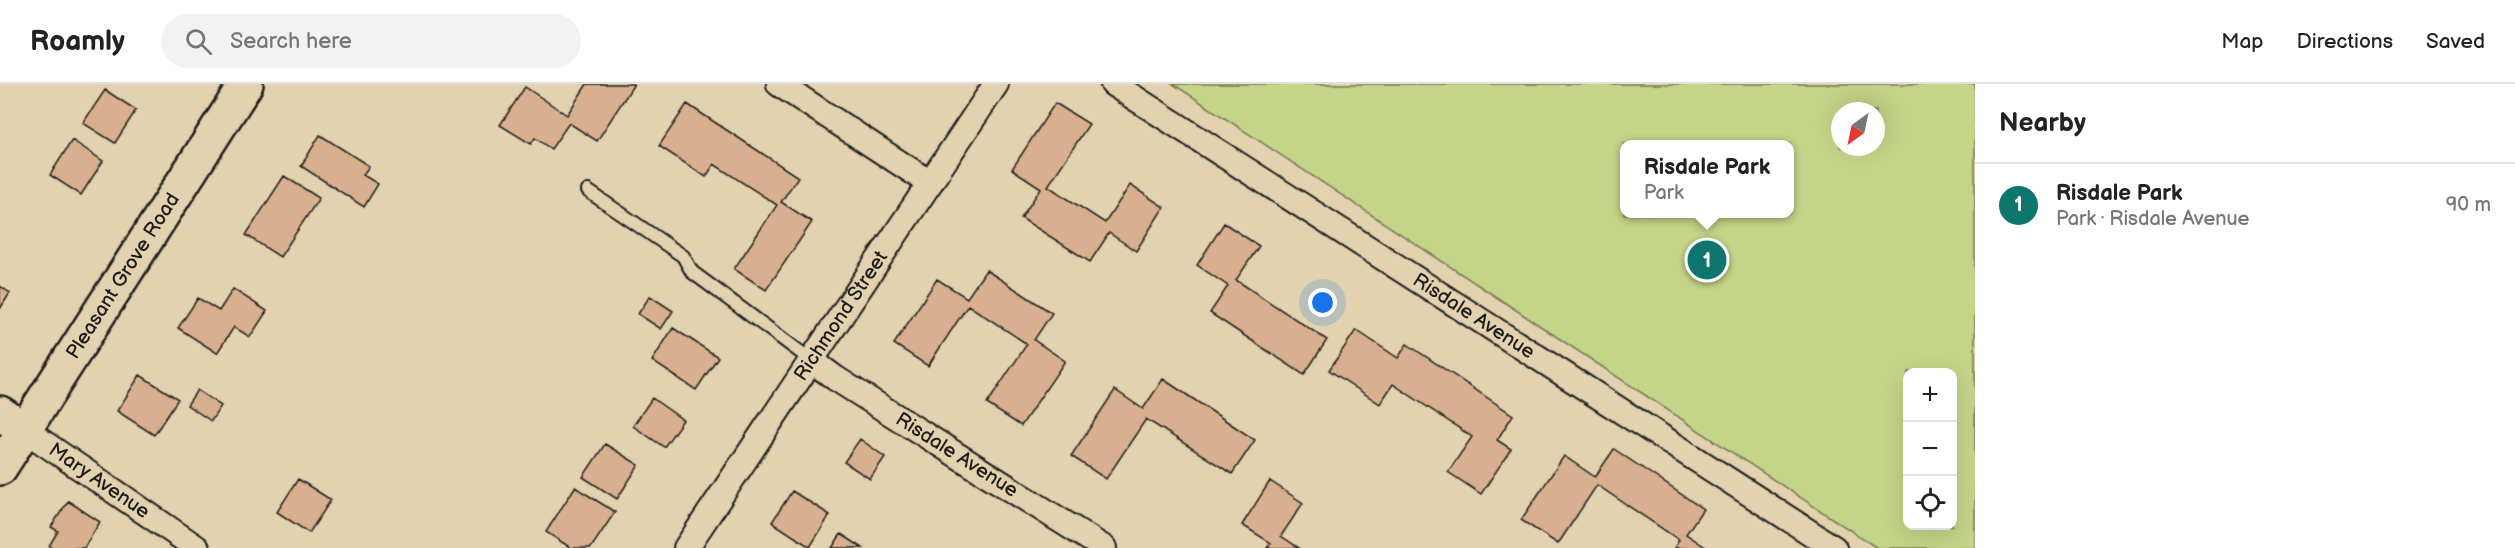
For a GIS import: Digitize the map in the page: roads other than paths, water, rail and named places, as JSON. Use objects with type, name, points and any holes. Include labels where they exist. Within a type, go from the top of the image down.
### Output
[{"type":"street","name":"Pleasant Grove Road","points":[[0,468],[12,422],[246,84]]},
{"type":"street","points":[[780,84],[930,183]]},
{"type":"street","name":"Richmond Street","points":[[686,548],[996,84]]},
{"type":"street","name":"Risdale Avenue","points":[[1113,84],[1834,548]]},
{"type":"street","name":"Risdale Avenue","points":[[811,360],[835,378],[1104,548]]},
{"type":"street","name":"Mary Avenue","points":[[12,422],[197,548]]},
{"type":"lane","points":[[588,191],[683,256],[692,272],[811,360]]},
{"type":"place","name":"Risdale Park","points":[[1707,260]]}]
